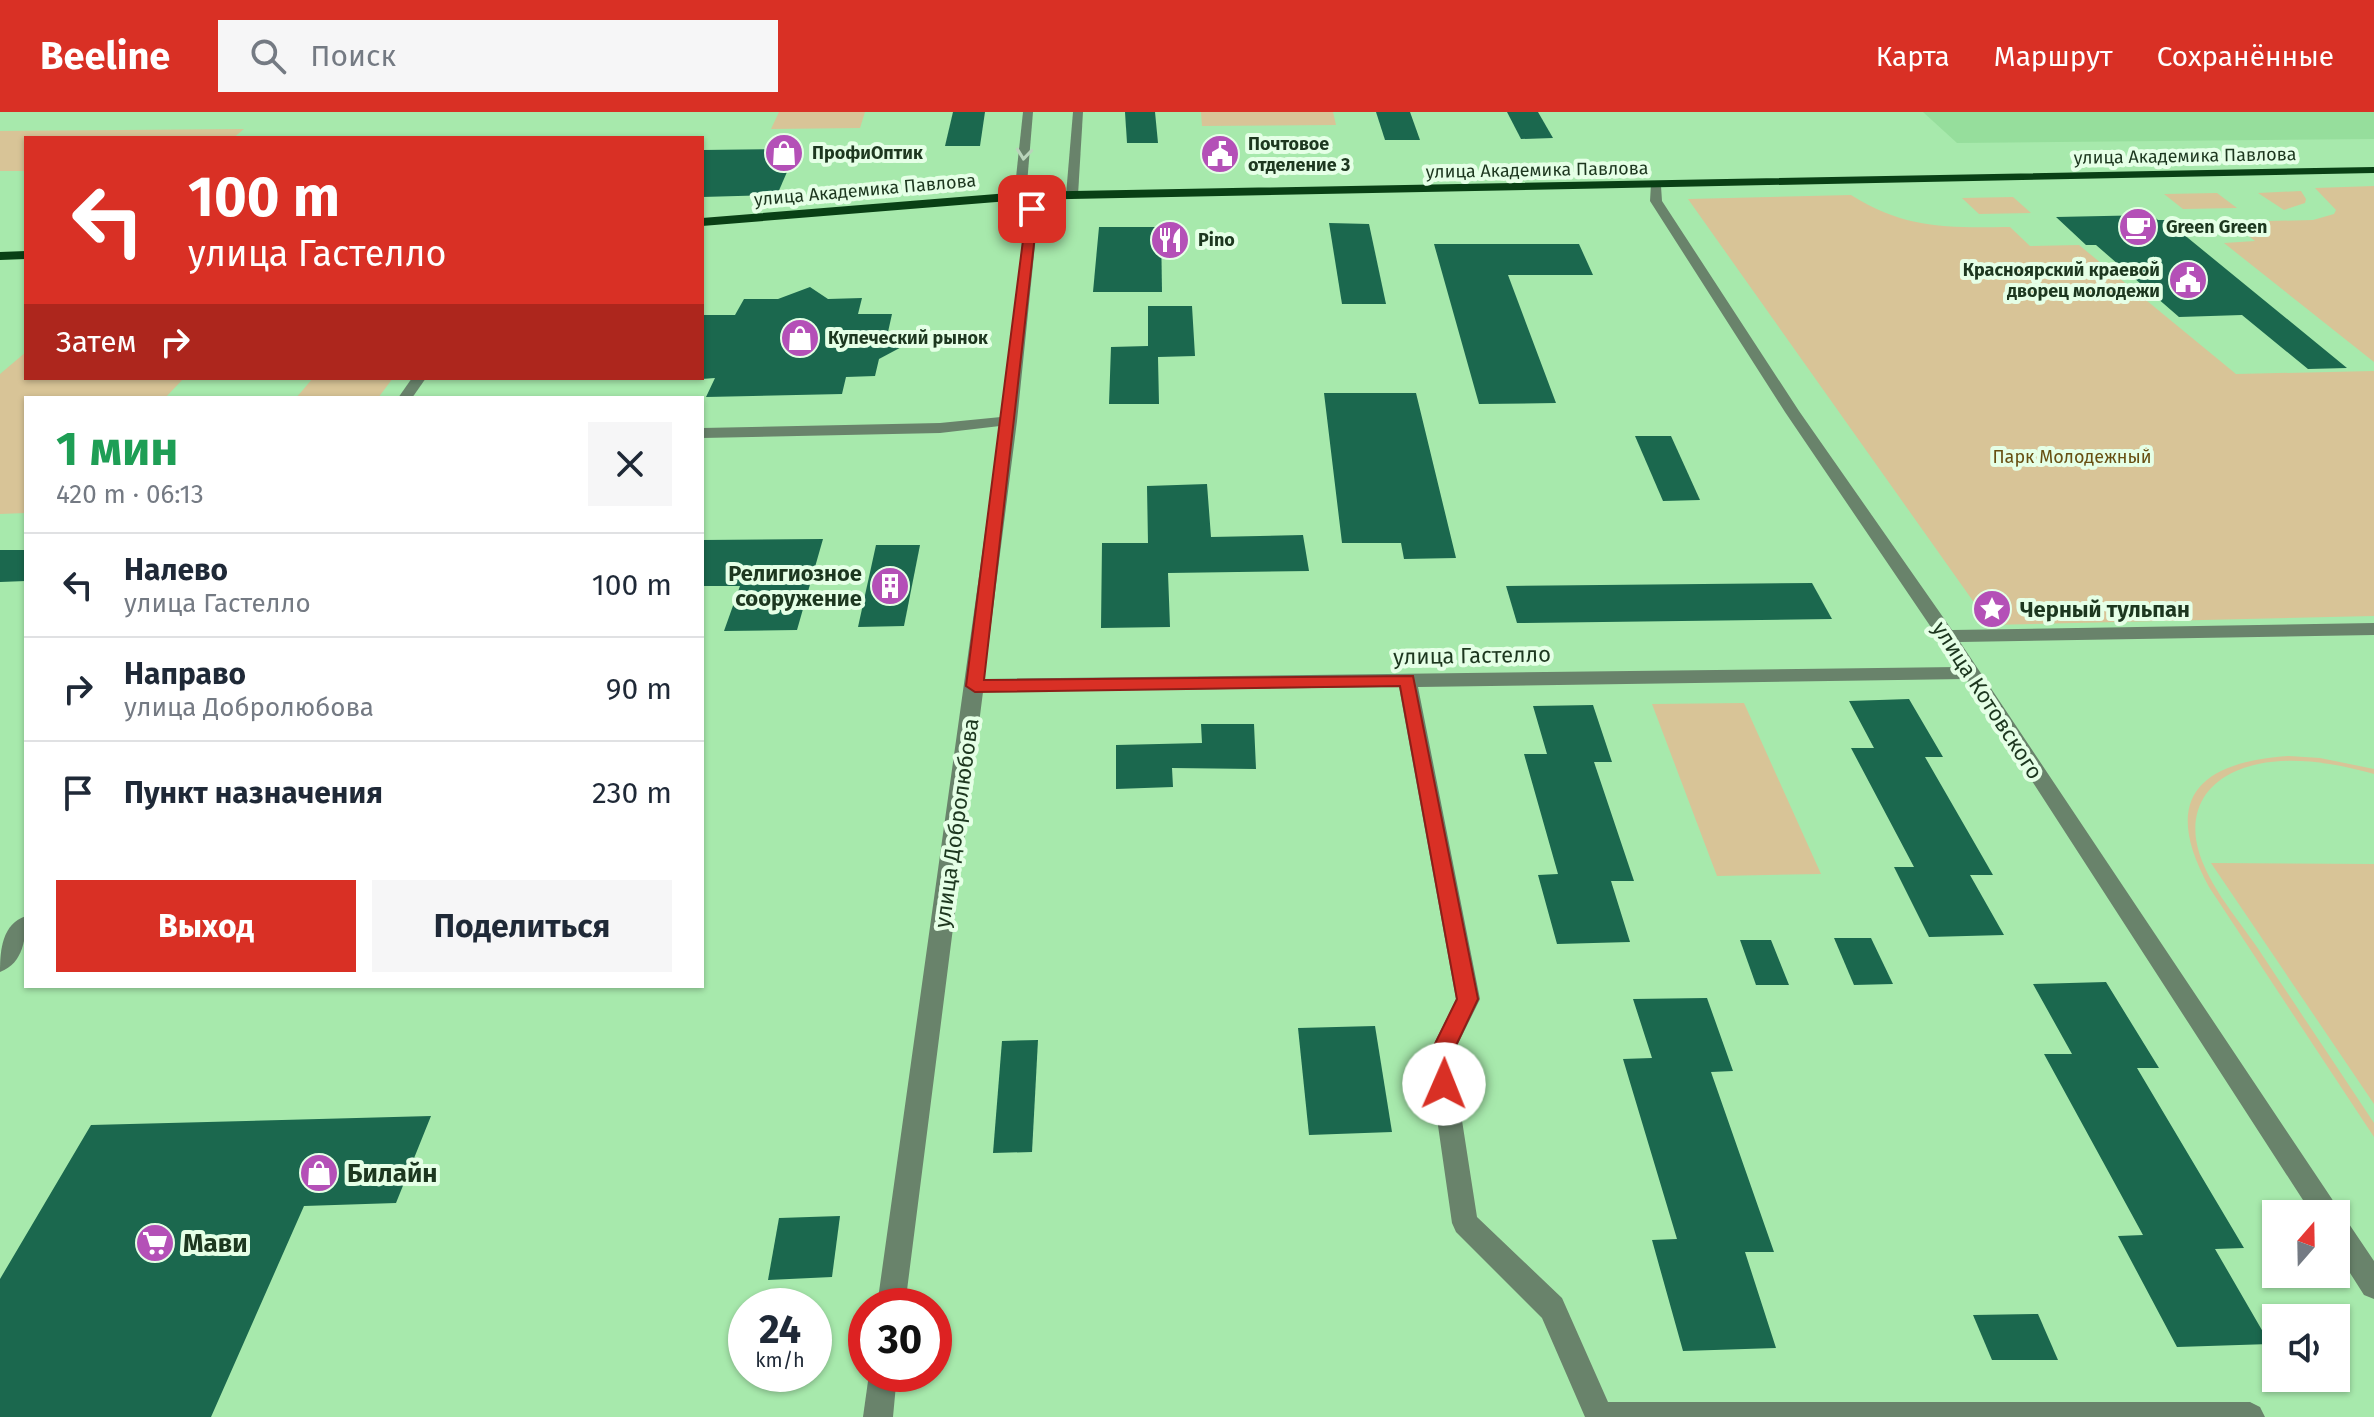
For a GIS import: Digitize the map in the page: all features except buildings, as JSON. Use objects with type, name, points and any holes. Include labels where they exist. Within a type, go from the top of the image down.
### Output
[{"type":"main road","name":"улица Академика Павлова","points":[[704,222],[1020,196],[2374,170]]},
{"type":"main road","points":[[0,256],[24,255]]},
{"type":"street","points":[[1020,196],[1028,112]]},
{"type":"street","points":[[1072,195],[1078,112]]},
{"type":"street","name":"улица Котовского","points":[[1655,186],[1656,201],[1767,372],[1947,636],[2318,1200]]},
{"type":"street","name":"улица Добролюбова","points":[[893,1288],[975,686],[1034,196]]},
{"type":"street","points":[[704,433],[940,428],[1009,421]]},
{"type":"street","points":[[1947,636],[2374,629]]},
{"type":"street","name":"улица Гастелло","points":[[975,686],[1970,673]]},
{"type":"street","points":[[1407,680],[1468,999],[1440,1056],[1465,1223],[1552,1308],[1602,1417],[2250,1417]]},
{"type":"street","points":[[0,962],[24,928]]},
{"type":"street","points":[[2350,1248],[2374,1285]]},
{"type":"street","points":[[878,1417],[881,1392]]},
{"type":"shaded area","points":[[1923,112],[2374,112],[2374,139],[1957,143]]},
{"type":"green space","points":[[779,112],[865,112],[860,128],[771,129]]},
{"type":"green space","points":[[1201,112],[1333,112],[1336,125],[1202,126]]},
{"type":"green space","points":[[244,129],[235,136],[24,136],[24,171],[0,171],[0,131]]},
{"type":"green space","points":[[2374,186],[2374,362],[2224,243],[2255,241],[2231,222],[2313,220],[2334,214],[2336,210],[2315,188]]},
{"type":"green space","points":[[2301,191],[2305,203],[2284,210],[2258,193]]},
{"type":"green space","points":[[2217,193],[2237,208],[2183,209],[2164,194]]},
{"type":"green space","name":"Парк Молодежный","points":[[1851,195],[1909,220],[1947,226],[2010,227],[2030,246],[2079,245],[2236,374],[2374,371],[2374,616],[1990,625],[1688,199]]},
{"type":"green space","points":[[2013,197],[2031,213],[1979,214],[1962,198]]},
{"type":"green space","points":[[24,354],[24,380],[182,380],[167,396],[24,396],[24,513],[0,514],[0,374]]},
{"type":"green space","points":[[311,380],[392,380],[380,396],[298,396]]},
{"type":"green space","points":[[1744,703],[1821,874],[1717,876],[1652,704]]},
{"type":"green space","points":[[2289,756],[2320,758],[2374,769],[2374,774],[2305,761],[2252,765],[2226,776],[2210,790],[2196,817],[2196,839],[2205,869],[2213,883],[2374,1123],[2374,1137],[2209,887],[2195,857],[2188,831],[2189,809],[2196,791],[2211,777],[2231,767],[2257,760]]},
{"type":"green space","points":[[2211,863],[2374,864],[2374,1104]]},
{"type":"place","name":"ПрофиОптик","points":[[784,153]]},
{"type":"place","name":"Почтовое отделение 3","points":[[1220,154]]},
{"type":"place","name":"Green Green","points":[[2138,227]]},
{"type":"place","name":"Pino","points":[[1170,240]]},
{"type":"place","name":"Красноярский краевой дворец молодежи","points":[[2188,280]]},
{"type":"place","name":"Купеческий рынок","points":[[800,338]]},
{"type":"place","name":"Религиозное сооружение","points":[[890,586]]},
{"type":"place","name":"Черный тульпан","points":[[1992,609]]},
{"type":"place","name":"Билайн","points":[[319,1173]]},
{"type":"place","name":"Мави","points":[[155,1243]]},
{"type":"route","points":[[1032,209],[975,686],[1407,680],[1468,999],[1440,1056],[1444,1084]]}]
